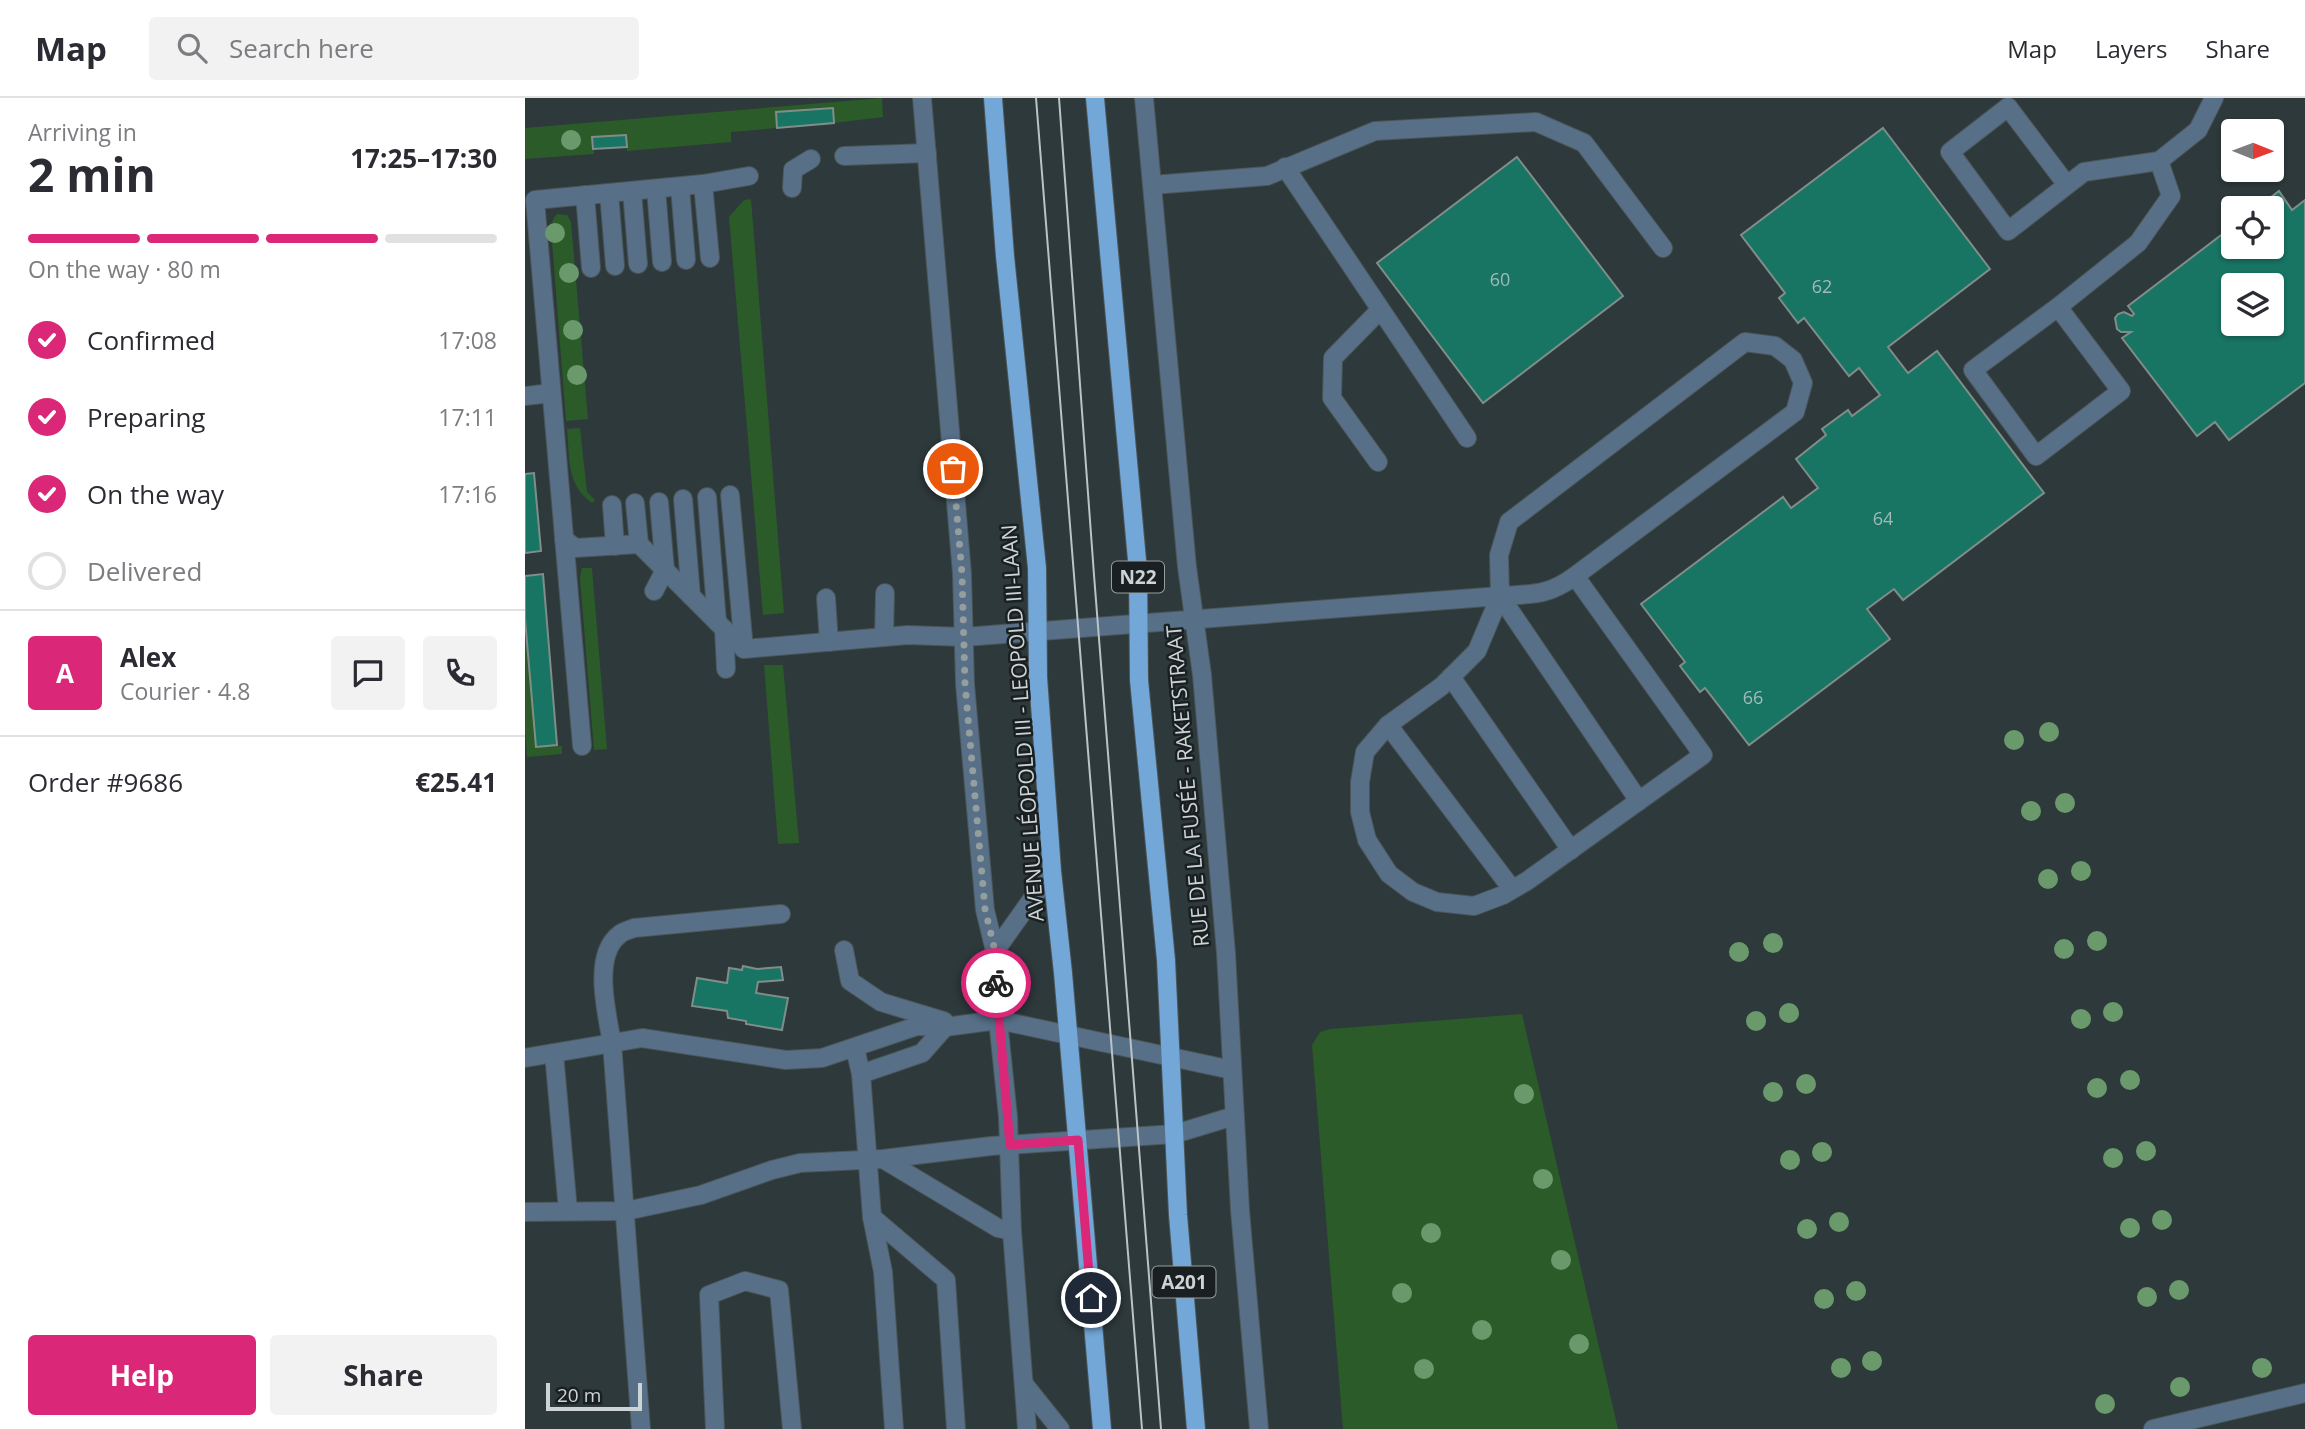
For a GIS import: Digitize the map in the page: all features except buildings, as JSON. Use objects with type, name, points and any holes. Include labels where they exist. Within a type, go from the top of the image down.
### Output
[{"type":"main road","name":"AVENUE LÉOPOLD III - LEOPOLD III-LAAN","points":[[993,98],[1005,257],[1037,568],[1038,677],[1052,871],[1069,1035],[1102,1429]]},
{"type":"main road","name":"N22","points":[[1095,98],[1138,571],[1139,680],[1167,960],[1175,1134]]},
{"type":"main road","name":"A201","points":[[1175,1134],[1178,1215],[1196,1429]]},
{"type":"street","points":[[922,98],[962,574],[965,684],[985,909],[995,951],[1027,1429]]},
{"type":"street","name":"RUE DE LA FUSÉE - RAKETSTRAAT","points":[[1143,98],[1187,567],[1202,675],[1224,940],[1240,1210],[1259,1429]]},
{"type":"street","points":[[2067,185],[2008,107],[1950,152],[2008,231],[2084,172],[2159,161],[2198,130],[2214,98]]},
{"type":"street","points":[[1152,186],[1267,176],[1375,131],[1536,122],[1584,143],[1663,248]]},
{"type":"street","points":[[844,156],[927,153]]},
{"type":"street","points":[[792,188],[793,170],[811,159]]},
{"type":"street","points":[[2058,307],[2121,391],[2036,456],[1973,370],[2138,243],[2171,196],[2159,161]]},
{"type":"street","points":[[1286,167],[1467,438]]},
{"type":"street","points":[[582,746],[551,393],[530,193],[585,195],[680,187],[749,176]]},
{"type":"street","points":[[703,184],[710,258]]},
{"type":"street","points":[[680,187],[686,260]]},
{"type":"street","points":[[656,189],[662,262]]},
{"type":"street","points":[[632,191],[638,264]]},
{"type":"street","points":[[609,193],[615,266]]},
{"type":"street","points":[[585,195],[591,268]]},
{"type":"street","points":[[1378,462],[1332,398],[1333,358],[1380,310]]},
{"type":"street","points":[[744,649],[908,635],[964,637],[1138,623],[1500,596],[1547,593],[1575,576],[1795,412],[1803,383],[1793,360],[1775,346],[1745,342],[1509,522],[1499,555],[1500,596],[1477,651],[1442,686],[1388,725],[1364,752],[1360,812],[1367,839],[1389,874],[1413,892],[1437,902],[1474,906],[1513,890],[1703,755],[1575,576]]},
{"type":"street","points":[[525,396],[551,393]]},
{"type":"street","points":[[730,495],[744,649]]},
{"type":"street","points":[[706,497],[726,669]]},
{"type":"street","points":[[683,499],[691,596]]},
{"type":"street","points":[[655,590],[665,570],[659,502]]},
{"type":"street","points":[[635,503],[639,544],[744,649]]},
{"type":"street","points":[[612,505],[615,547]]},
{"type":"street","points":[[564,538],[575,548],[639,544]]},
{"type":"street","points":[[884,637],[885,593]]},
{"type":"street","points":[[1500,596],[1639,801]]},
{"type":"street","points":[[826,598],[829,642]]},
{"type":"street","points":[[1451,677],[1570,850]]},
{"type":"street","points":[[1388,725],[1513,890]]},
{"type":"street","points":[[995,951],[1052,871]]},
{"type":"street","points":[[641,1429],[612,1043],[604,998],[604,958],[618,935],[634,928],[781,914]]},
{"type":"street","points":[[844,950],[850,981],[881,1002],[950,1026]]},
{"type":"street","points":[[525,1058],[642,1038],[786,1060],[822,1058],[917,1026],[950,1026],[998,1020],[1232,1070]]},
{"type":"street","points":[[861,1074],[922,1053],[950,1026]]},
{"type":"street","points":[[855,1048],[875,1159],[872,1217],[883,1272],[894,1429]]},
{"type":"street","points":[[554,1053],[568,1211]]},
{"type":"street","points":[[525,1212],[626,1211],[701,1195],[800,1163],[1175,1134],[1234,1115]]},
{"type":"street","points":[[875,1159],[933,1187],[998,1228],[1012,1231]]},
{"type":"street","points":[[872,1217],[946,1280],[956,1429]]},
{"type":"street","points":[[715,1429],[709,1294],[745,1281],[779,1290],[792,1429]]},
{"type":"street","points":[[1024,1384],[1060,1429]]},
{"type":"street","points":[[2154,1429],[2305,1393]]},
{"type":"green space","points":[[882,98],[883,117],[834,123],[832,108],[777,112],[777,128],[731,132],[731,142],[627,151],[625,135],[593,137],[594,154],[525,159],[525,128]]},
{"type":"green space","points":[[751,199],[784,613],[763,615],[729,217],[744,200]]},
{"type":"green space","points":[[557,214],[567,215],[571,222],[588,419],[566,421],[551,229]]},
{"type":"green space","points":[[580,428],[587,492],[595,500],[592,503],[573,479],[569,461],[567,429]]},
{"type":"green space","points":[[582,568],[592,568],[607,749],[594,750],[580,578]]},
{"type":"green space","points":[[525,619],[536,747],[562,746],[562,754],[527,757]]},
{"type":"green space","points":[[764,665],[783,665],[799,843],[778,844]]},
{"type":"green space","points":[[1522,1014],[1618,1429],[1343,1429],[1312,1045],[1320,1032],[1330,1029]]},
{"type":"tram line","points":[[1036,98],[1142,1429]]},
{"type":"tram line","points":[[1059,98],[1161,1429]]},
{"type":"way so far","points":[[953,469],[962,574],[965,684],[985,909],[995,951],[996,983]]},
{"type":"route","points":[[996,983],[1010,1145],[1078,1140],[1091,1298]]}]
